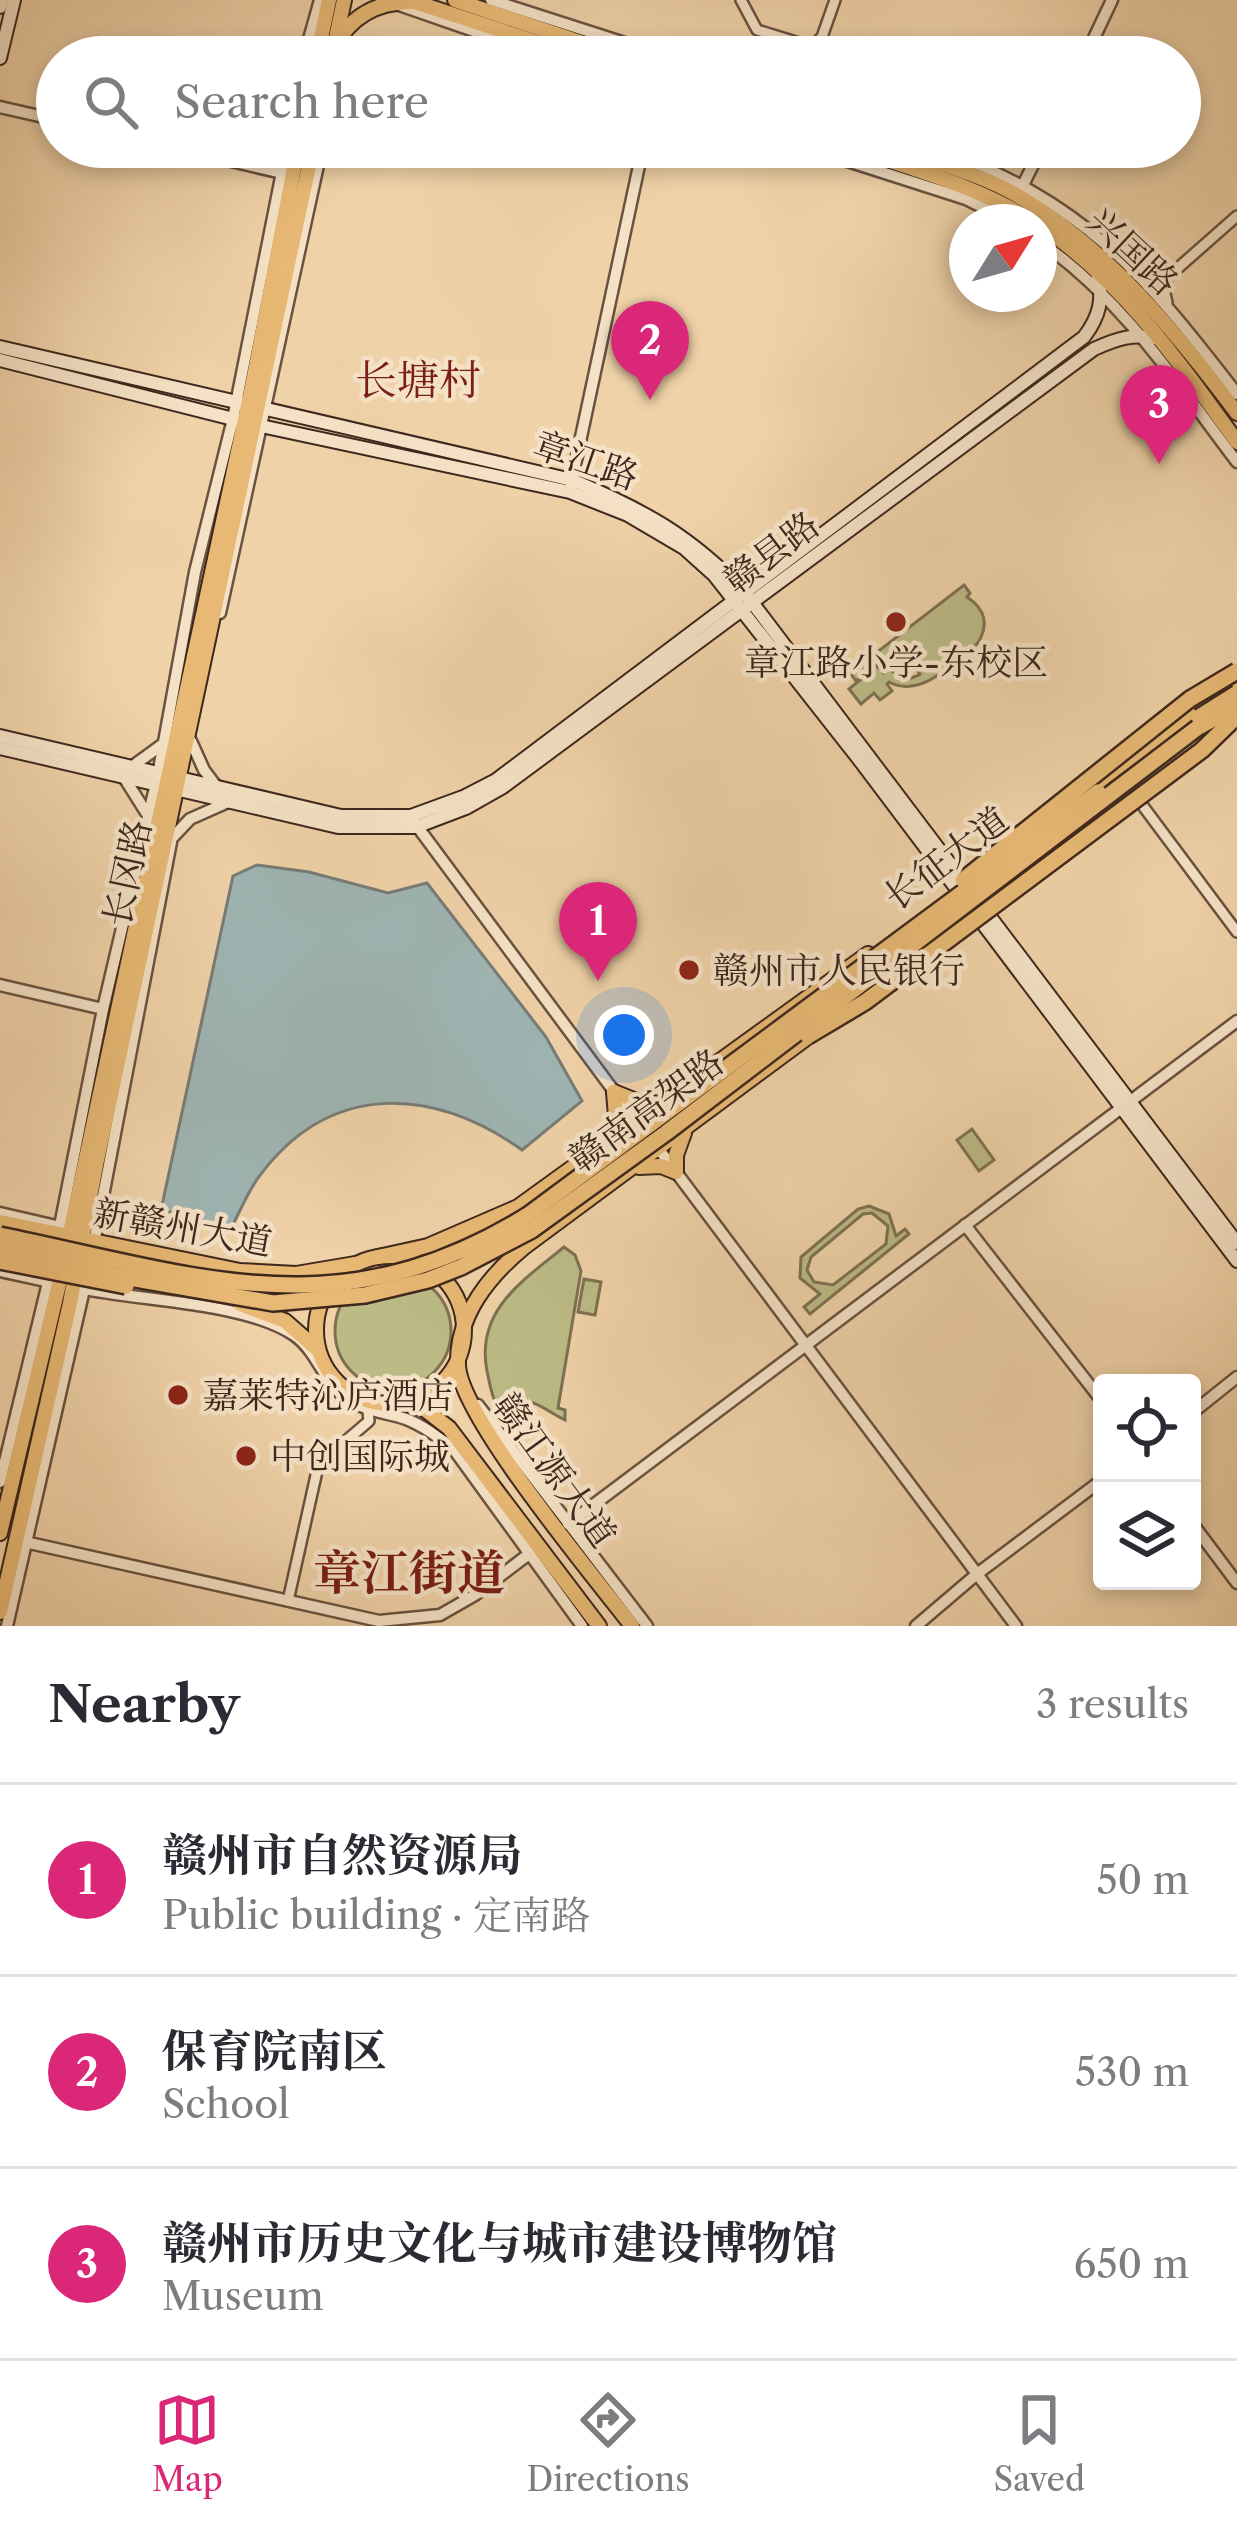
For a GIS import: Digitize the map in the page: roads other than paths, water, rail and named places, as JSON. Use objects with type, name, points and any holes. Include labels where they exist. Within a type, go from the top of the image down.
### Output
[{"type":"highway","points":[[830,992],[1190,699],[1237,674]]},
{"type":"highway","name":"赣南高架路","points":[[0,1225],[78,1237],[227,1282],[298,1288],[362,1280],[440,1261],[529,1215],[1237,692]]},
{"type":"highway","name":"赣南高架路","points":[[0,1254],[236,1298],[302,1304],[365,1295],[461,1267],[532,1230],[744,1075],[1197,728],[1237,712]]},
{"type":"main road","points":[[0,58],[14,0]]},
{"type":"main road","points":[[339,36],[346,0]]},
{"type":"main road","points":[[455,0],[561,36]]},
{"type":"main road","points":[[343,36],[366,11],[388,1],[411,1],[517,36]]},
{"type":"main road","points":[[320,2],[321,36]]},
{"type":"main road","name":"长冈路","points":[[252,406],[294,168]]},
{"type":"main road","name":"长冈路","points":[[0,1533],[78,1237],[170,784],[308,168]]},
{"type":"main road","name":"兴国路","points":[[908,168],[1005,204]]},
{"type":"main road","name":"兴国路","points":[[952,168],[1020,190],[1077,235],[1190,351],[1237,413]]},
{"type":"main road","name":"兴国路","points":[[1057,237],[1160,339],[1237,442]]},
{"type":"main road","points":[[1096,272],[1102,290]]},
{"type":"main road","name":"赣县路","points":[[414,821],[466,808],[503,787],[743,602],[1084,338],[1099,311],[1102,290]]},
{"type":"main road","points":[[1140,334],[1160,339]]},
{"type":"main road","name":"赣县路","points":[[743,602],[1094,349],[1140,334]]},
{"type":"main road","name":"章江路","points":[[0,347],[571,486],[634,506],[690,540],[743,602],[1125,1105]]},
{"type":"main road","name":"章江路","points":[[0,360],[248,423],[571,486]]},
{"type":"main road","name":"长征大道","points":[[378,1257],[428,1246],[499,1216],[604,1146],[960,886],[1237,674]]},
{"type":"main road","name":"长征大道","points":[[462,1345],[474,1300],[499,1269],[1237,712]]},
{"type":"main road","points":[[0,736],[128,774]]},
{"type":"main road","points":[[0,748],[128,774],[226,803],[338,827],[414,821]]},
{"type":"main road","points":[[170,784],[218,789],[341,816],[414,821]]},
{"type":"main road","points":[[604,1146],[616,1116],[614,1092],[639,1102],[662,1104]]},
{"type":"main road","points":[[1125,1105],[1237,1243]]},
{"type":"main road","points":[[1125,1105],[1237,1262]]},
{"type":"main road","points":[[626,1172],[649,1165],[676,1172],[686,1128]]},
{"type":"main road","name":"新赣州大道","points":[[0,1225],[267,1274],[357,1263]]},
{"type":"main road","name":"新赣州大道","points":[[0,1254],[67,1278],[262,1310],[306,1336],[324,1363]]},
{"type":"main road","points":[[393,1403],[438,1386],[462,1345],[461,1311],[440,1276],[405,1258],[378,1257],[357,1263],[334,1281],[320,1306],[316,1335],[324,1363],[342,1386],[367,1404],[423,1408]]},
{"type":"main road","name":"长冈路","points":[[0,1612],[67,1278]]},
{"type":"main road","name":"赣江源大道","points":[[462,1345],[457,1360],[477,1417],[632,1626]]},
{"type":"main road","name":"赣江源大道","points":[[423,1408],[456,1436],[599,1626]]},
{"type":"street","points":[[346,0],[346,29]]},
{"type":"street","points":[[490,0],[602,36]]},
{"type":"street","points":[[741,0],[757,30],[773,36]]},
{"type":"street","points":[[822,36],[835,0]]},
{"type":"street","points":[[1095,36],[1112,0]]},
{"type":"street","points":[[388,1],[489,36]]},
{"type":"street","points":[[310,36],[320,2]]},
{"type":"street","points":[[0,107],[36,115]]},
{"type":"street","points":[[261,168],[282,173]]},
{"type":"street","points":[[252,406],[283,168]]},
{"type":"street","points":[[252,406],[316,168]]},
{"type":"street","points":[[571,486],[639,168]]},
{"type":"street","points":[[869,168],[976,204]]},
{"type":"street","points":[[975,168],[1083,224],[1168,304],[1237,394]]},
{"type":"street","points":[[1020,190],[1031,168]]},
{"type":"street","points":[[1168,304],[1163,284],[1237,215]]},
{"type":"street","points":[[1057,255],[1102,290],[1237,462]]},
{"type":"street","points":[[1141,276],[1170,275]]},
{"type":"street","points":[[78,1237],[103,1010],[149,818],[191,741],[248,423]]},
{"type":"street","points":[[0,1482],[78,1237],[172,838],[163,744],[195,572],[248,423]]},
{"type":"street","points":[[191,741],[218,789]]},
{"type":"street","points":[[149,818],[128,774],[163,744]]},
{"type":"street","points":[[1134,794],[1237,932]]},
{"type":"street","points":[[172,838],[190,819],[226,803]]},
{"type":"street","points":[[414,821],[1016,1626]]},
{"type":"street","points":[[0,985],[103,1010]]},
{"type":"street","points":[[568,1524],[1237,1021]]},
{"type":"street","points":[[965,1225],[1093,1389]]},
{"type":"street","points":[[0,1271],[67,1278],[281,1328],[303,1343],[335,1389],[412,1421],[453,1449]]},
{"type":"street","points":[[7,1626],[67,1278]]},
{"type":"street","points":[[1201,1405],[1237,1377]]},
{"type":"street","points":[[462,1384],[647,1626]]},
{"type":"street","points":[[289,1600],[320,1463],[369,1421],[367,1404]]},
{"type":"street","points":[[423,1408],[582,1626]]},
{"type":"street","points":[[916,1626],[1099,1482]]},
{"type":"street","points":[[1201,1535],[1237,1583]]},
{"type":"street","points":[[25,1542],[289,1600],[344,1621],[440,1616],[529,1554]]},
{"type":"water","points":[[257,865],[309,872],[388,893],[427,883],[546,1037],[582,1101],[522,1150],[452,1113],[417,1105],[348,1110],[316,1124],[286,1147],[254,1184],[231,1228],[161,1210],[233,876]]},
{"type":"place","name":"保育院南区","points":[[650,400]]},
{"type":"place","name":"赣州市历史文化与城市建设博物馆","points":[[1159,464]]},
{"type":"place","name":"章江路小学-东校区","points":[[896,622]]},
{"type":"place","name":"赣州市人民银行","points":[[689,970]]},
{"type":"place","name":"赣州市自然资源局","points":[[598,981]]},
{"type":"place","name":"嘉莱特沁庐酒店","points":[[178,1395]]},
{"type":"place","name":"中创国际城","points":[[246,1456]]},
{"type":"district","name":"长塘村","points":[[418,380]]},
{"type":"district","name":"章江街道","points":[[409,1572]]}]
